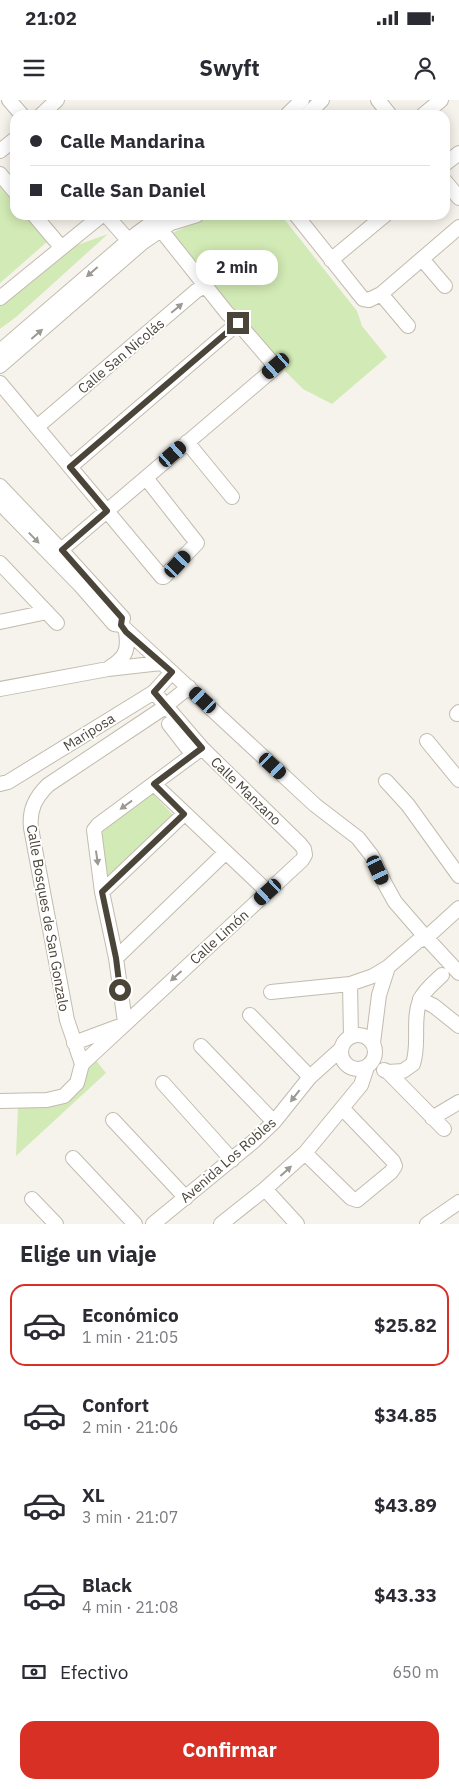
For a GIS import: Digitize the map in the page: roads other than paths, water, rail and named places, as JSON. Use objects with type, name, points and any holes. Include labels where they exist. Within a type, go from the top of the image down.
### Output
[{"type":"street","points":[[10,100],[18,110]]},
{"type":"street","points":[[47,110],[56,100]]},
{"type":"street","points":[[292,110],[302,100]]},
{"type":"street","points":[[312,110],[322,100]]},
{"type":"street","points":[[378,100],[386,110]]},
{"type":"street","points":[[429,110],[441,100]]},
{"type":"street","points":[[0,151],[10,143]]},
{"type":"street","points":[[0,174],[10,186]]},
{"type":"street","points":[[450,187],[459,198]]},
{"type":"street","points":[[38,220],[61,247]]},
{"type":"street","points":[[2,294],[96,220]]},
{"type":"street","points":[[112,220],[136,241]]},
{"type":"street","points":[[0,366],[157,220]]},
{"type":"street","points":[[0,351],[136,241],[180,220]]},
{"type":"street","points":[[302,220],[363,299],[375,297],[459,227]]},
{"type":"street","points":[[331,260],[379,220]]},
{"type":"street","points":[[62,550],[276,366],[227,313],[161,230]]},
{"type":"street","points":[[422,259],[444,286]]},
{"type":"street","name":"Calle San Nicolás","points":[[37,427],[196,291],[205,286]]},
{"type":"street","points":[[375,297],[408,326]]},
{"type":"street","points":[[70,467],[238,323]]},
{"type":"street","points":[[0,382],[162,577],[166,576],[197,543],[146,478]]},
{"type":"street","points":[[187,442],[232,497]]},
{"type":"street","points":[[0,486],[62,550],[122,618],[127,649],[117,664],[108,669]]},
{"type":"street","points":[[0,503],[114,624],[124,629],[167,667],[315,805],[358,838],[372,856],[395,902],[422,937],[459,973]]},
{"type":"street","points":[[0,563],[57,623]]},
{"type":"street","points":[[0,622],[47,612]]},
{"type":"street","points":[[0,689],[108,669],[167,667]]},
{"type":"street","name":"Mariposa","points":[[0,784],[8,782],[150,695],[167,667]]},
{"type":"street","name":"Calle Bosques de San Gonzalo","points":[[82,1064],[67,1020],[31,828],[32,806],[38,794],[48,785],[162,708],[189,687]]},
{"type":"street","name":"Calle Manzano","points":[[150,695],[197,752],[300,844]]},
{"type":"street","points":[[429,740],[459,780]]},
{"type":"street","points":[[124,1024],[116,958],[102,892],[94,830],[98,825],[197,752]]},
{"type":"street","points":[[384,783],[408,805],[459,876]]},
{"type":"street","points":[[154,784],[268,892]]},
{"type":"street","points":[[102,892],[184,814]]},
{"type":"street","name":"Calle Limón","points":[[82,1064],[302,860],[305,855],[304,849],[300,844]]},
{"type":"street","points":[[116,958],[226,853]]},
{"type":"street","points":[[422,937],[459,897]]},
{"type":"street","points":[[271,992],[350,984],[373,976],[388,967],[459,908]]},
{"type":"street","points":[[222,1224],[305,1153],[360,1085],[376,1051],[373,1043],[379,995],[388,967]]},
{"type":"street","points":[[373,1043],[363,1036],[351,1037],[341,1049],[343,1060],[351,1068],[362,1069],[369,1066],[388,1072],[403,1071],[413,1064],[416,1049],[415,1025],[420,999],[442,976]]},
{"type":"street","points":[[350,984],[351,1037]]},
{"type":"street","points":[[420,999],[434,1006],[459,1026]]},
{"type":"street","points":[[250,1015],[310,1077]]},
{"type":"street","name":"Calle Limón","points":[[74,1043],[124,1024]]},
{"type":"street","points":[[202,1046],[274,1122]]},
{"type":"street","name":"Avenida Los Robles","points":[[161,1222],[274,1122],[310,1077],[341,1049]]},
{"type":"street","points":[[0,1101],[47,1100],[64,1096],[77,1083],[82,1064]]},
{"type":"street","points":[[388,1072],[444,1129]]},
{"type":"street","points":[[163,1083],[232,1160]]},
{"type":"street","points":[[432,1118],[459,1102]]},
{"type":"street","points":[[305,1153],[351,1198],[357,1200],[391,1172],[395,1166],[393,1161],[342,1108]]},
{"type":"street","points":[[113,1120],[186,1198]]},
{"type":"street","points":[[73,1158],[135,1224]]},
{"type":"street","points":[[265,1189],[297,1224]]},
{"type":"street","points":[[32,1199],[56,1224]]},
{"type":"street","points":[[427,1224],[459,1202]]}]
